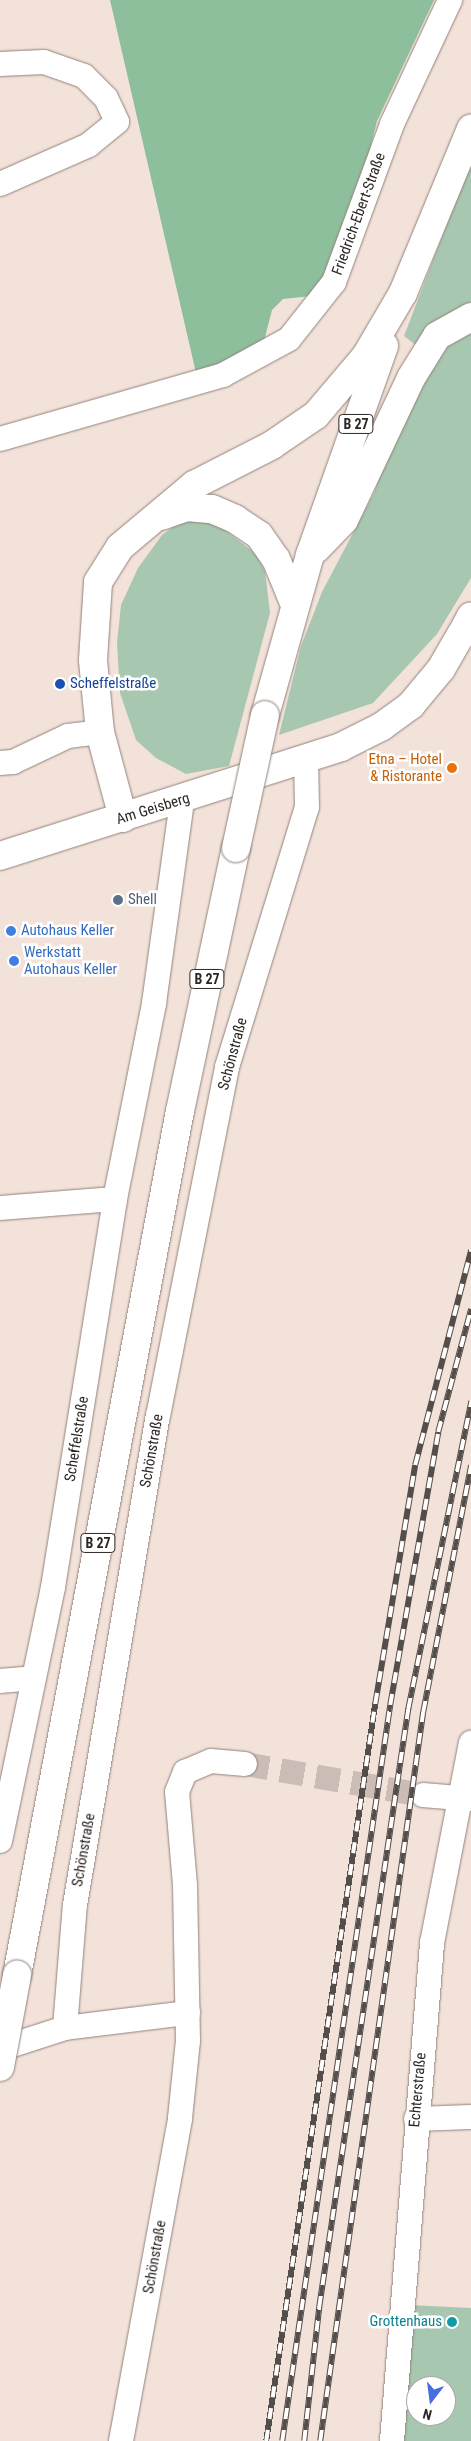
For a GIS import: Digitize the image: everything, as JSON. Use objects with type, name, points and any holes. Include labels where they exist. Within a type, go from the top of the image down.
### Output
[{"type":"main road","name":"B 27","points":[[0,2067],[178,1121],[265,715],[310,555],[403,293],[471,129]]},
{"type":"main road","points":[[123,818],[100,732],[93,660],[98,582],[120,547],[194,485],[272,446],[316,415],[366,356],[403,293]]},
{"type":"main road","points":[[310,555],[344,520],[411,378],[437,336],[471,317]]},
{"type":"main road","points":[[150,520],[187,507],[212,509],[235,518],[259,535],[276,559],[295,605]]},
{"type":"main road","name":"Am Geisberg","points":[[0,856],[306,761],[381,727],[411,704],[441,669],[468,630]]},
{"type":"street","name":"Friedrich-Ebert-Straße","points":[[0,439],[223,375],[289,339],[334,282],[392,124],[450,0]]},
{"type":"street","points":[[0,64],[44,62],[84,76],[106,98],[117,122],[89,145],[0,184]]},
{"type":"street","points":[[0,763],[13,762],[68,736],[100,732]]},
{"type":"street","name":"Schönstraße","points":[[64,2028],[74,1905],[158,1416],[227,1067],[307,807],[306,761]]},
{"type":"street","name":"Scheffelstraße","points":[[0,1841],[68,1498],[115,1199],[154,1003],[182,800]]},
{"type":"street","points":[[0,1208],[115,1199]]},
{"type":"street","points":[[0,1681],[33,1678]]},
{"type":"street","name":"Echterstraße","points":[[392,2441],[416,2119],[432,1942],[465,1799],[471,1743]]},
{"type":"street","name":"Schönstraße","points":[[121,2441],[180,2118],[188,2013],[185,1885],[177,1792],[185,1772],[211,1761],[245,1764]]},
{"type":"street","points":[[423,1795],[465,1799]]},
{"type":"street","points":[[0,2049],[64,2028],[188,2013]]},
{"type":"street","points":[[416,2119],[471,2117]]},
{"type":"green space","points":[[110,0],[434,0],[377,121],[355,209],[337,258],[311,296],[283,299],[272,310],[263,345],[196,373]]},
{"type":"green space","points":[[471,161],[471,302],[436,322],[417,346],[404,336]]},
{"type":"green space","points":[[471,327],[471,578],[437,634],[373,703],[279,735],[301,646],[322,592],[373,495],[413,391],[448,343]]},
{"type":"green space","points":[[200,520],[222,528],[255,553],[265,571],[270,613],[229,766],[186,774],[156,758],[136,740],[120,693],[117,643],[121,605],[138,568],[162,535],[180,522]]},
{"type":"green space","points":[[409,2305],[471,2308],[471,2441],[401,2441]]},
{"type":"tunnel","points":[[245,1764],[423,1795]]},
{"type":"railway","points":[[266,2441],[375,1704],[415,1465],[471,1250]]},
{"type":"railway","points":[[282,2441],[390,1705],[438,1432],[471,1309]]},
{"type":"railway","points":[[304,2441],[319,2307],[408,1709],[471,1401]]},
{"type":"railway","points":[[320,2441],[423,1712],[471,1466]]},
{"type":"place","name":"Scheffelstraße","points":[[60,684]]},
{"type":"place","name":"Etna – Hotel & Ristorante","points":[[452,768]]},
{"type":"place","name":"Shell","points":[[118,900]]},
{"type":"place","name":"Autohaus Keller","points":[[11,931]]},
{"type":"place","name":"Werkstatt Autohaus Keller","points":[[14,961]]},
{"type":"place","name":"Grottenhaus","points":[[452,2322]]}]
